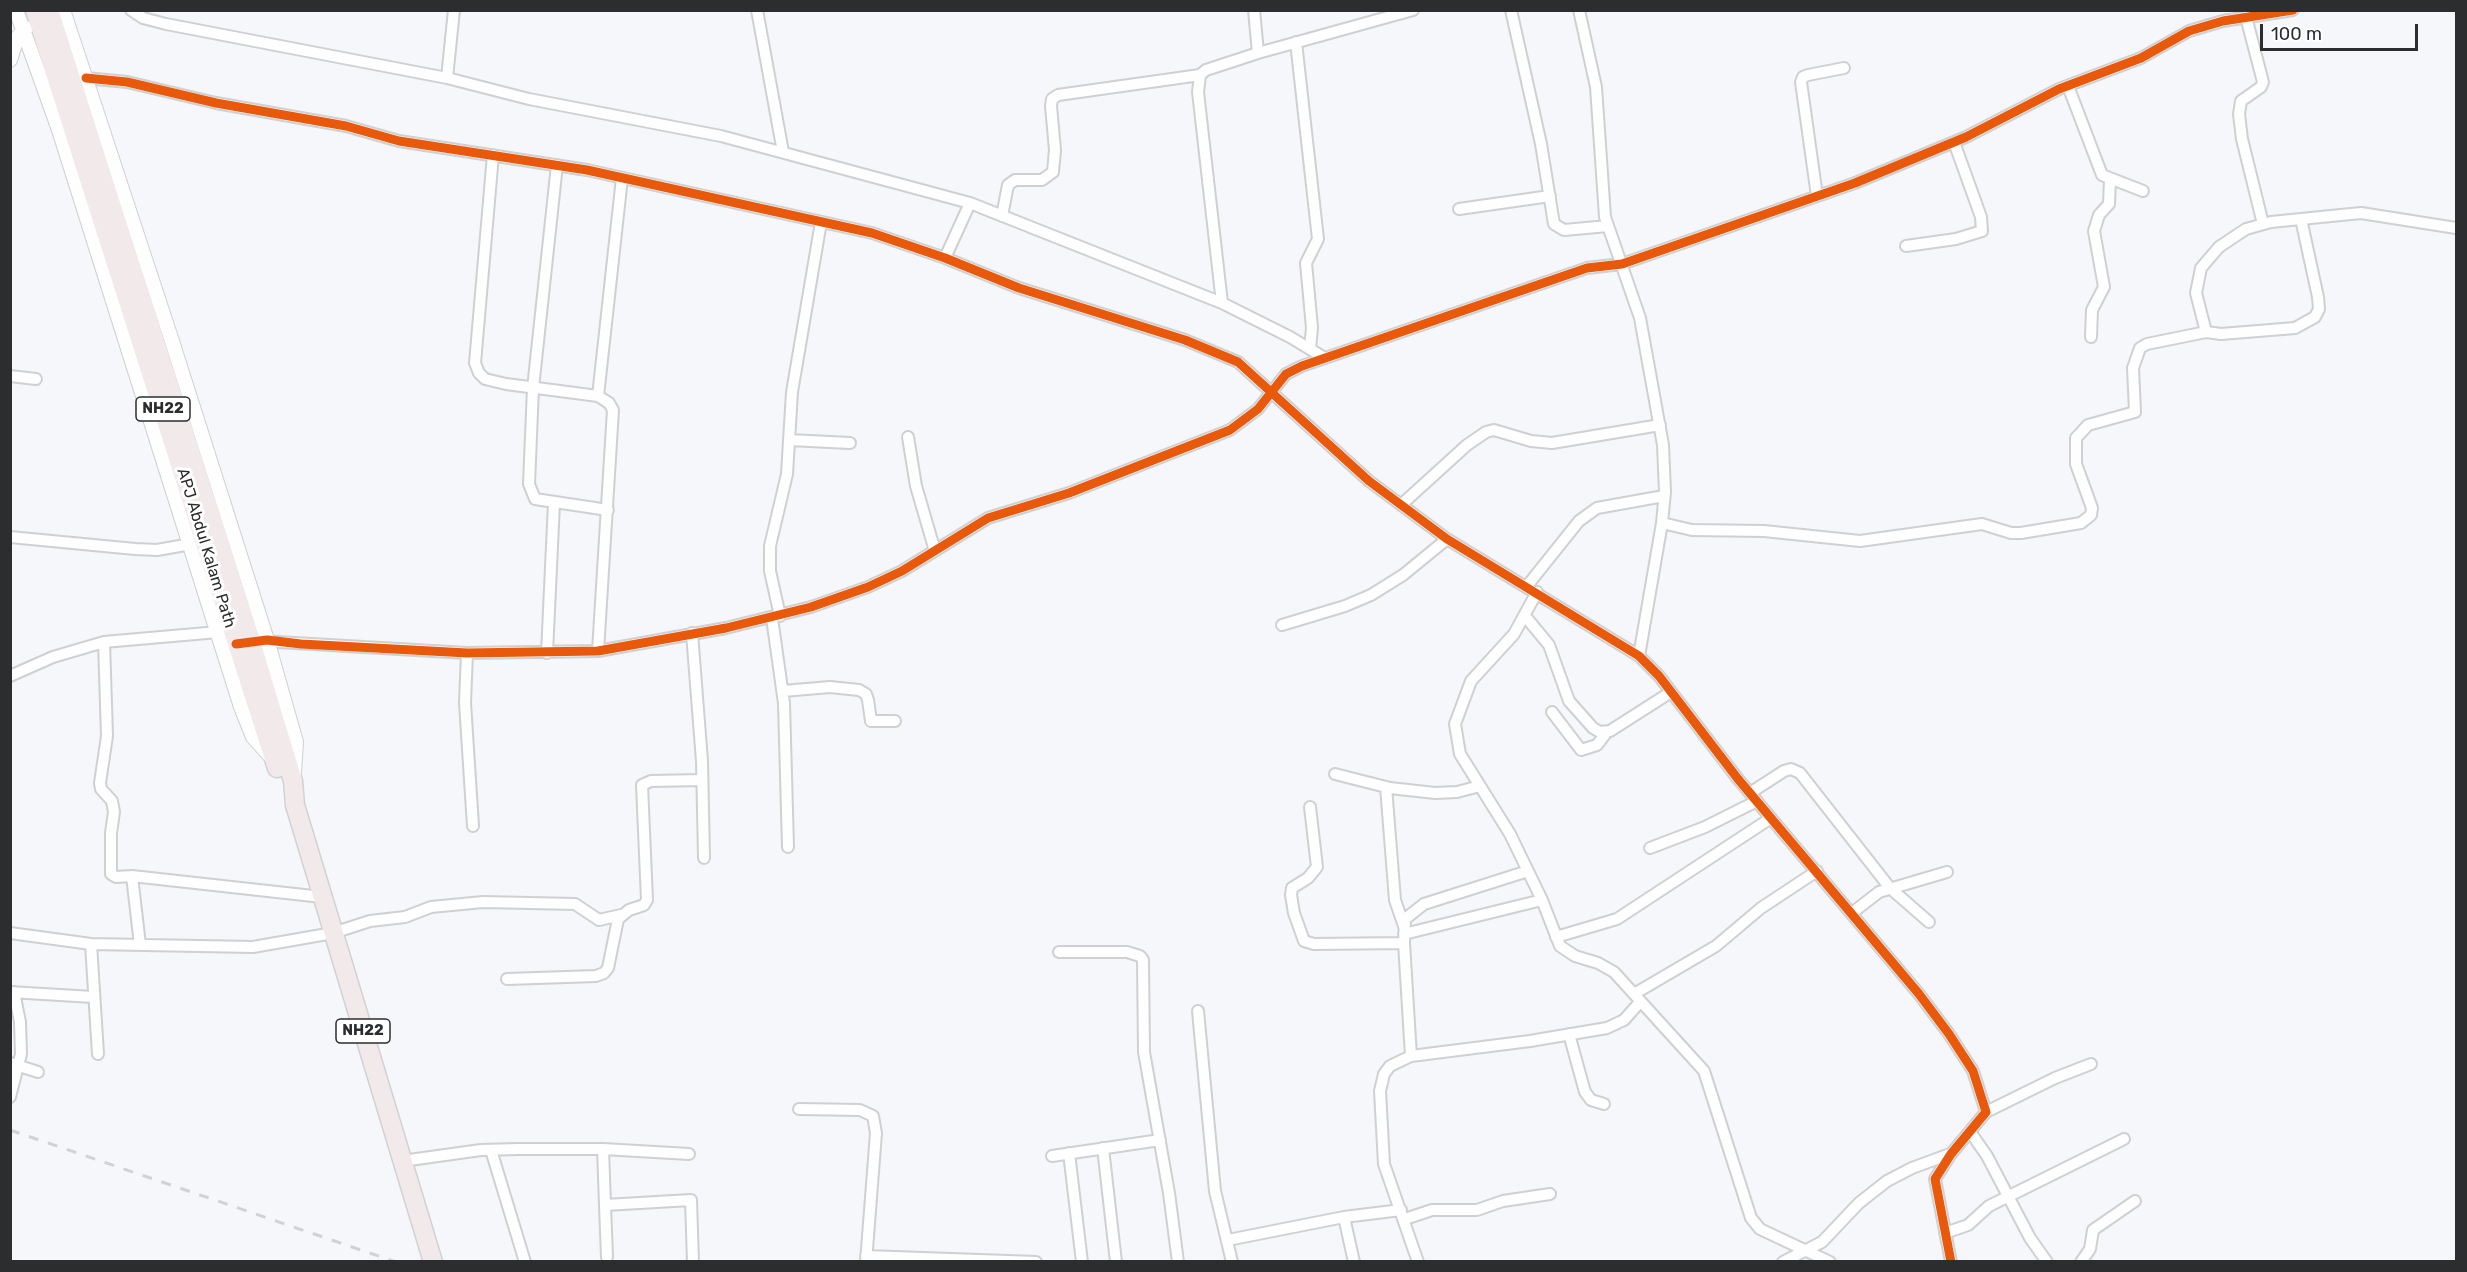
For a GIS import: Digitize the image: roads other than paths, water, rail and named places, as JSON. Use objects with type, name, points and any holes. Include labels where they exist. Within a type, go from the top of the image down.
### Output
[{"type":"highway","name":"APJ Abdul Kalam Path","points":[[48,15],[232,580],[293,781],[295,805]]},
{"type":"highway","name":"APJ Abdul Kalam Path","points":[[251,642],[274,760],[295,805]]},
{"type":"highway","name":"NH22","points":[[295,805],[432,1259]]},
{"type":"street","name":"NH22","points":[[16,10],[48,15]]},
{"type":"street","points":[[131,10],[143,18],[166,24],[447,78],[529,99],[637,118],[783,152],[970,203],[1222,303],[1323,357]]},
{"type":"street","points":[[447,78],[454,10]]},
{"type":"street","points":[[757,10],[783,152]]},
{"type":"street","points":[[1254,10],[1258,53]]},
{"type":"street","points":[[1002,216],[1008,185],[1015,180],[1042,180],[1053,172],[1055,150],[1052,99],[1058,95],[1200,75],[1206,70],[1258,53],[1413,10]]},
{"type":"street","points":[[1511,10],[1554,224],[1558,228],[1572,230],[1608,226]]},
{"type":"street","points":[[1579,10],[1596,87],[1600,172],[1608,226],[1640,318],[1660,425],[1664,496],[1662,523],[1639,656]]},
{"type":"street","points":[[251,642],[466,653],[598,651],[776,617],[868,587],[917,564],[988,518],[1069,493],[1230,430],[1258,409],[1286,374],[1323,357],[1381,341],[1587,268],[1622,264],[1883,172],[1954,142],[2068,86],[2141,58],[2188,31],[2246,17],[2293,10]]},
{"type":"street","name":"NH22","points":[[48,15],[86,78],[251,642]]},
{"type":"street","name":"NH22","points":[[48,15],[59,130],[241,707],[253,737],[274,760]]},
{"type":"street","points":[[10,60],[17,38],[48,15]]},
{"type":"street","points":[[2246,17],[2262,82],[2261,87],[2241,101],[2239,120],[2263,224]]},
{"type":"street","points":[[1296,42],[1318,239],[1306,263],[1312,321],[1310,349]]},
{"type":"street","points":[[1817,196],[1801,82],[1803,77],[1808,75],[1844,68]]},
{"type":"street","points":[[1200,75],[1198,93],[1222,303]]},
{"type":"street","points":[[86,78],[127,82],[216,103],[346,126],[399,141],[557,165],[872,233],[945,258],[1018,288],[1136,322],[1223,354],[1238,362],[1358,471],[1401,505],[1447,538],[1639,656],[1671,692],[1771,818],[1950,1034],[1979,1083],[1986,1112]]},
{"type":"street","points":[[2068,86],[2099,169],[2110,180],[2143,191]]},
{"type":"street","points":[[1906,246],[1956,239],[1982,231],[1981,217],[1954,142]]},
{"type":"street","points":[[494,155],[476,363],[479,373],[485,379],[598,396],[613,410],[598,651]]},
{"type":"street","points":[[557,165],[533,388],[529,484],[535,499],[608,510]]},
{"type":"street","points":[[598,396],[622,178]]},
{"type":"street","points":[[2091,337],[2092,310],[2104,287],[2094,231],[2100,215],[2109,204],[2110,180]]},
{"type":"street","points":[[1459,209],[1550,196]]},
{"type":"street","points":[[945,258],[970,203]]},
{"type":"street","points":[[2206,332],[2196,293],[2201,268],[2227,240],[2246,229],[2263,224],[2301,219],[2373,213],[2417,223],[2457,228]]},
{"type":"street","points":[[1662,523],[1692,530],[1764,531],[1860,541],[1982,524],[2011,533],[2020,533],[2081,523],[2091,515],[2092,508],[2076,465],[2076,438],[2088,425],[2135,412],[2133,368],[2140,348],[2147,344],[2206,332],[2278,331],[2295,328],[2315,317],[2319,309],[2319,297],[2301,219]]},
{"type":"street","points":[[788,847],[783,691],[769,558],[787,474],[792,392],[821,222]]},
{"type":"street","points":[[10,376],[36,379]]},
{"type":"street","points":[[1401,505],[1467,444],[1486,432],[1494,430],[1531,441],[1552,443],[1660,425]]},
{"type":"street","points":[[908,437],[916,486],[935,551]]},
{"type":"street","points":[[789,440],[850,443]]},
{"type":"street","points":[[1664,496],[1597,508],[1579,521],[1532,589],[1525,616],[1514,634],[1478,670],[1458,714],[1456,744],[1510,834],[1542,900],[1556,937],[1566,951],[1614,972],[1698,1061],[1708,1079],[1751,1218],[1760,1229],[1810,1250],[1830,1262]]},
{"type":"street","points":[[547,652],[554,503]]},
{"type":"street","points":[[10,537],[157,550],[191,544]]},
{"type":"street","points":[[1282,625],[1345,606],[1371,595],[1403,575],[1447,538]]},
{"type":"street","points":[[1525,616],[1549,645],[1569,701],[1587,724],[1606,733]]},
{"type":"street","points":[[10,676],[53,657],[104,642],[218,632]]},
{"type":"street","points":[[692,633],[702,780],[704,858]]},
{"type":"street","points":[[104,642],[107,736],[100,783],[101,789],[111,801],[114,812],[111,833],[111,874],[122,878],[132,876],[322,897]]},
{"type":"street","points":[[466,653],[465,703],[473,826]]},
{"type":"street","points":[[783,691],[830,687],[859,690],[868,700],[871,721],[895,721]]},
{"type":"street","points":[[1552,712],[1581,750],[1598,745],[1606,733],[1671,692]]},
{"type":"street","points":[[1650,848],[1705,827],[1754,797],[1784,771],[1791,769],[1800,773],[1890,888],[1929,922]]},
{"type":"street","points":[[1335,774],[1386,787],[1446,793],[1480,786]]},
{"type":"street","points":[[10,933],[90,944],[253,947],[333,933],[370,921],[405,917],[431,907],[483,902],[575,904],[599,920],[621,915],[644,905],[647,900],[642,785],[651,781],[702,780]]},
{"type":"street","points":[[1386,787],[1395,900],[1404,935]]},
{"type":"street","points":[[1310,807],[1317,867],[1308,878],[1292,888],[1291,895],[1293,913],[1304,941],[1314,944],[1404,935],[1542,900]]},
{"type":"street","points":[[1556,937],[1617,919],[1771,818]]},
{"type":"street","points":[[1411,1056],[1404,935],[1406,919],[1424,904],[1528,870]]},
{"type":"street","points":[[1418,1262],[1384,1164],[1380,1091],[1384,1074],[1390,1066],[1411,1056],[1569,1034],[1615,1025],[1631,1013],[1637,998],[1716,946],[1761,908],[1817,871]]},
{"type":"street","points":[[1852,913],[1871,897],[1890,888],[1947,872]]},
{"type":"street","points":[[132,876],[140,945]]},
{"type":"street","points":[[507,979],[596,976],[604,973],[608,968],[621,915]]},
{"type":"street","points":[[90,944],[98,1054]]},
{"type":"street","points":[[1059,952],[1126,952],[1140,956],[1143,960],[1144,1052],[1178,1262]]},
{"type":"street","points":[[10,1097],[20,1022],[12,992],[93,997]]},
{"type":"street","points":[[1198,1011],[1215,1191],[1232,1262]]},
{"type":"street","points":[[1569,1034],[1585,1092],[1591,1100],[1604,1104]]},
{"type":"street","points":[[15,1064],[38,1072]]},
{"type":"street","points":[[1951,1262],[1935,1179],[1951,1154],[1971,1133],[1986,1112],[2055,1078],[2091,1064]]},
{"type":"street","points":[[799,1109],[860,1110],[873,1116],[876,1133],[866,1259],[1036,1262]]},
{"type":"street","points":[[1971,1133],[2047,1262]]},
{"type":"street","points":[[1945,1233],[1968,1225],[1989,1206],[2124,1139]]},
{"type":"street","points":[[1052,1156],[1160,1140]]},
{"type":"street","points":[[1103,1148],[1116,1262]]},
{"type":"street","points":[[402,1161],[491,1150],[603,1149],[689,1154]]},
{"type":"street","points":[[603,1149],[607,1257]]},
{"type":"street","points":[[491,1150],[525,1262]]},
{"type":"street","points":[[1069,1153],[1082,1262]]},
{"type":"street","points":[[1783,1262],[1822,1242],[1870,1193],[1887,1181],[1912,1168],[1951,1154]]},
{"type":"street","points":[[1228,1240],[1344,1217],[1432,1210],[1477,1210],[1503,1201],[1550,1194]]},
{"type":"street","points":[[605,1205],[691,1200],[693,1262]]},
{"type":"street","points":[[2081,1262],[2090,1249],[2093,1230],[2135,1201]]},
{"type":"street","points":[[1344,1217],[1354,1262]]},
{"type":"railway","points":[[10,1130],[396,1262]]}]
